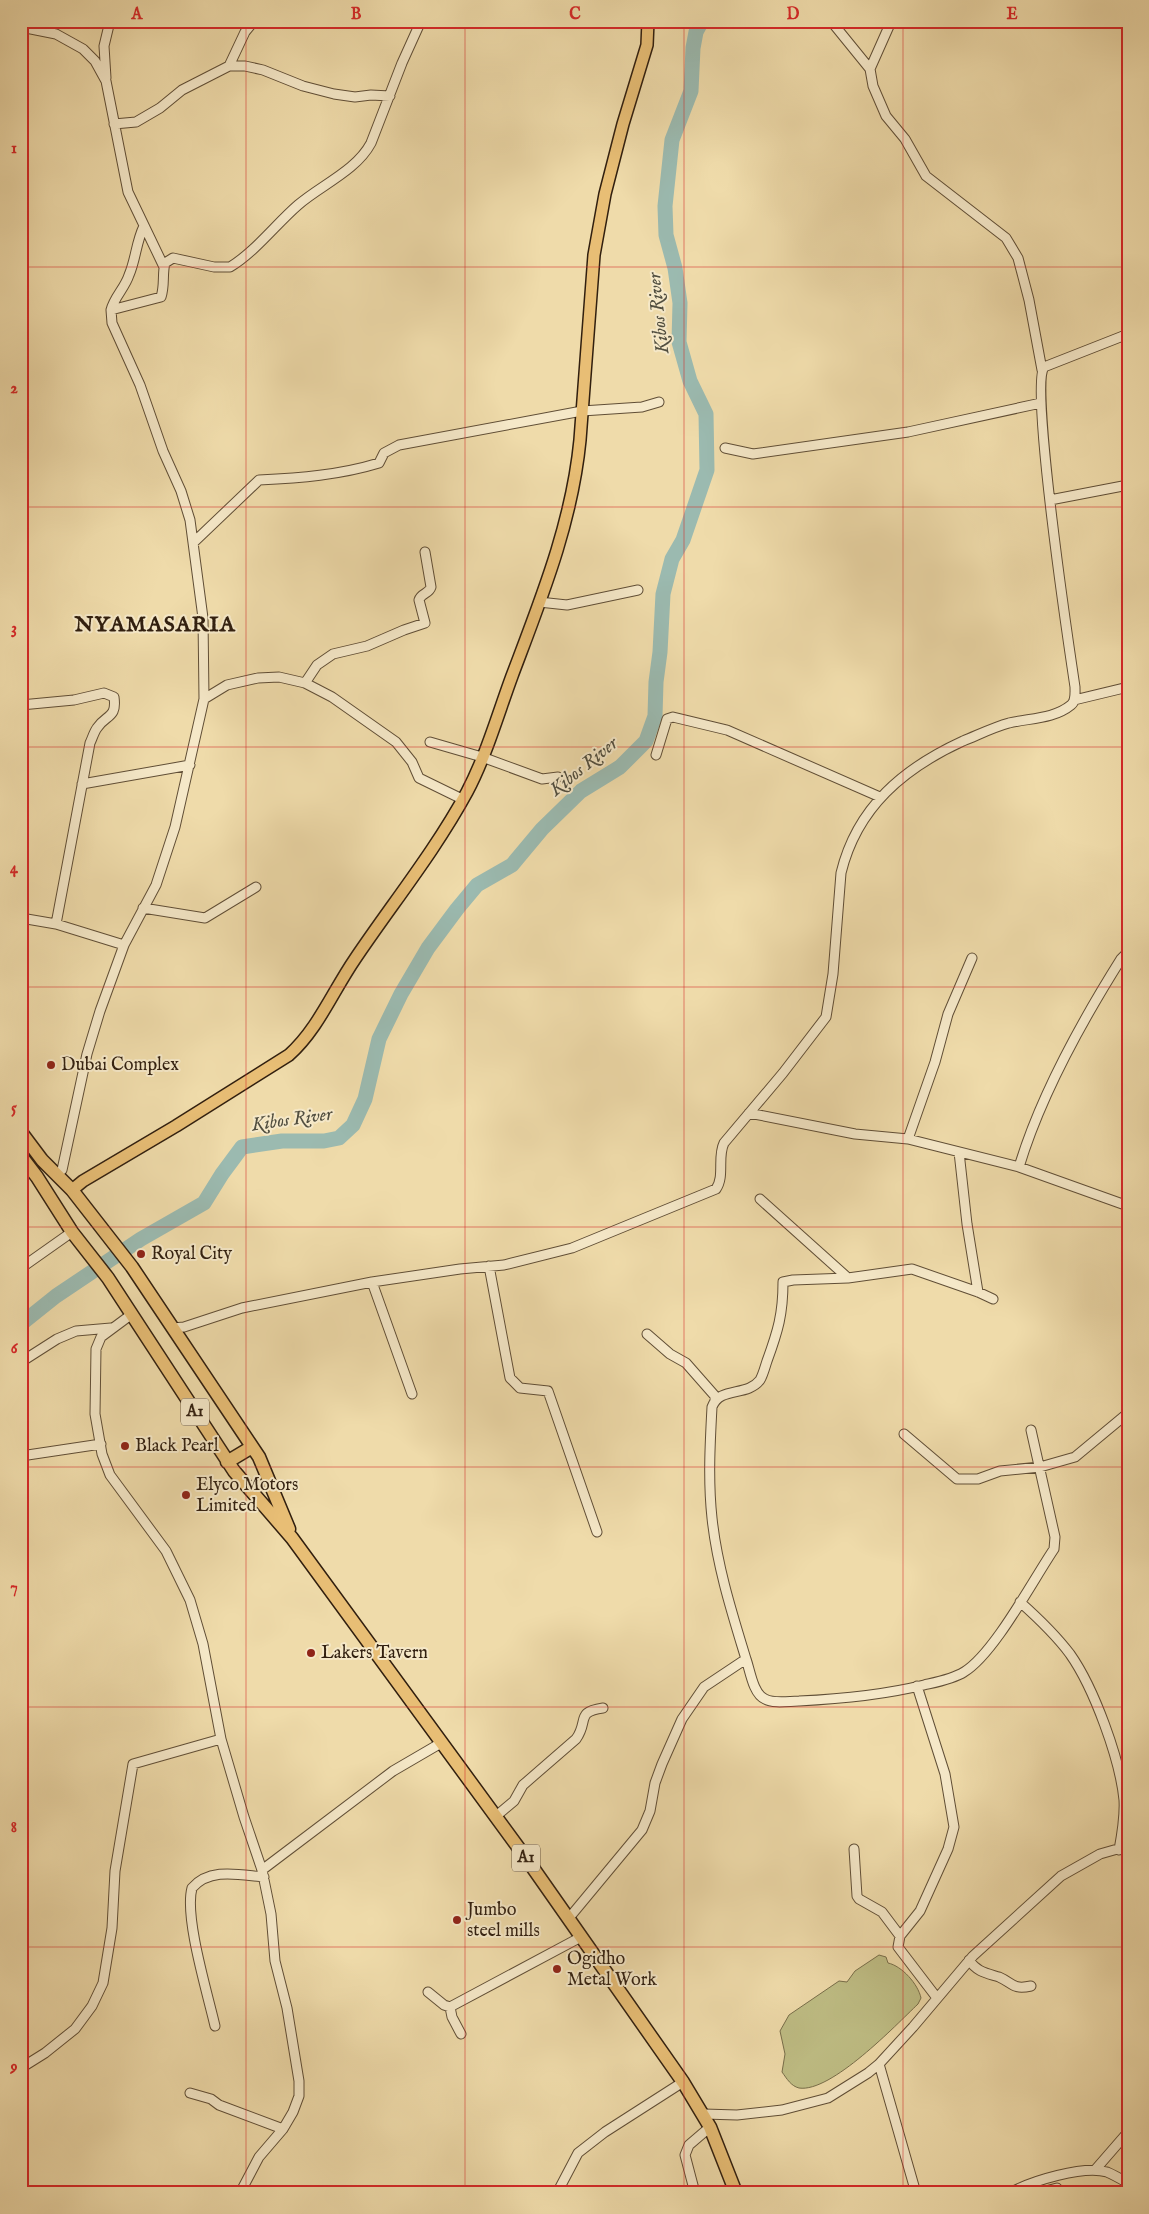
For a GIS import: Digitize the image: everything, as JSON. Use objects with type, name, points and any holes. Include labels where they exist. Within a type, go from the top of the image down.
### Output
[{"type":"highway","name":"A1","points":[[21,1132],[42,1160],[72,1190],[132,1267],[260,1458],[292,1538]]},
{"type":"highway","name":"A1","points":[[21,1156],[37,1177],[72,1232],[108,1278],[228,1462],[292,1538],[568,1918],[683,2082],[710,2126],[736,2193]]},
{"type":"highway","points":[[228,1462],[252,1447]]},
{"type":"main road","points":[[72,1190],[83,1181],[176,1126],[289,1055],[300,1045],[345,974],[435,843],[462,799],[482,757],[539,602],[556,554],[571,501],[578,466],[594,255],[623,124],[647,44],[648,21]]},
{"type":"street","points":[[110,21],[104,46],[106,82],[128,192],[164,267],[162,297],[111,310]]},
{"type":"street","points":[[229,66],[245,32],[254,21]]},
{"type":"street","points":[[164,267],[165,263],[173,258],[214,267],[230,267],[297,205],[352,166],[366,151],[421,21]]},
{"type":"street","points":[[173,1328],[184,1327],[242,1308],[372,1282],[504,1265],[572,1248],[713,1191],[718,1186],[721,1148],[826,1016],[833,974],[841,873],[857,829],[880,797],[903,776],[935,754],[1008,723],[1039,719],[1072,704],[1075,687],[1050,500],[1041,403],[1042,370],[1029,300],[1018,258],[1006,238],[926,176],[905,139],[886,116],[873,86],[870,69],[831,21]]},
{"type":"street","points":[[870,69],[890,24]]},
{"type":"street","points":[[21,28],[56,34],[83,49],[95,61],[106,82]]},
{"type":"street","points":[[114,124],[136,122],[160,108],[182,90],[229,66],[245,66],[263,70],[303,86],[334,94],[356,98],[370,95],[390,96]]},
{"type":"street","points":[[62,1170],[87,1054],[100,1011],[124,946],[156,885],[175,827],[204,699],[203,618],[190,520],[181,491],[163,451],[140,385],[112,323],[112,302],[129,277],[136,243],[144,226]]},
{"type":"street","points":[[1042,370],[1044,367],[1128,334]]},
{"type":"street","points":[[193,543],[260,480],[306,478],[368,466],[379,463],[384,454],[399,445],[582,411],[642,407],[658,402]]},
{"type":"street","points":[[725,448],[753,454],[908,432],[1041,403]]},
{"type":"street","points":[[1050,500],[1128,485]]},
{"type":"street","points":[[305,683],[317,665],[333,654],[368,646],[425,623],[419,600],[432,587],[425,552]]},
{"type":"street","points":[[539,602],[567,605],[638,590]]},
{"type":"street","points":[[204,699],[227,685],[258,678],[279,677],[305,683],[332,697],[396,742],[412,762],[419,778],[462,799]]},
{"type":"street","points":[[1074,700],[1118,691],[1128,687]]},
{"type":"street","points":[[21,705],[74,700],[104,693],[114,697],[115,707],[112,715],[97,728],[90,744],[56,924]]},
{"type":"street","points":[[656,755],[667,719],[673,717],[727,730],[880,797]]},
{"type":"street","points":[[430,742],[482,757],[542,779],[558,777]]},
{"type":"street","points":[[82,784],[190,765]]},
{"type":"street","points":[[143,908],[205,918],[256,887]]},
{"type":"street","points":[[21,918],[56,924],[124,946]]},
{"type":"street","points":[[1018,1167],[1042,1106],[1086,1015],[1121,959],[1128,952]]},
{"type":"street","points":[[908,1139],[935,1062],[948,1014],[972,958]]},
{"type":"street","points":[[749,1112],[855,1134],[908,1139],[1018,1167],[1128,1206]]},
{"type":"street","points":[[959,1152],[967,1224],[978,1292]]},
{"type":"street","points":[[760,1199],[848,1278]]},
{"type":"street","points":[[21,1268],[72,1232]]},
{"type":"street","points":[[489,1266],[510,1378],[520,1388],[548,1391],[597,1532]]},
{"type":"street","points":[[992,1299],[978,1292],[912,1269],[848,1278],[784,1282],[782,1315],[760,1380],[749,1388],[720,1395],[715,1400],[712,1407],[708,1469],[712,1520],[727,1594],[746,1659],[756,1687],[766,1700],[856,1698],[917,1686],[964,1672],[980,1657],[1002,1631],[1056,1543],[1031,1430]]},
{"type":"street","points":[[372,1282],[412,1394]]},
{"type":"street","points":[[132,1314],[101,1337],[96,1349],[95,1414],[100,1444],[110,1475],[166,1551],[190,1600],[204,1644],[221,1739],[263,1873],[271,1914],[275,1962],[287,2008],[299,2081],[299,2096],[294,2112],[283,2129],[259,2157],[240,2193]]},
{"type":"street","points":[[21,1362],[76,1330],[111,1328]]},
{"type":"street","points":[[647,1334],[670,1354],[686,1363],[716,1396],[715,1400]]},
{"type":"street","points":[[904,1434],[957,1479],[978,1479],[1000,1472],[1040,1467],[1075,1457],[1128,1413]]},
{"type":"street","points":[[21,1456],[100,1444]]},
{"type":"street","points":[[704,2114],[738,2115],[782,2110],[828,2098],[868,2073],[879,2064],[913,2027],[969,1960],[1061,1876],[1100,1854],[1124,1848],[1122,1792],[1116,1759],[1094,1701],[1070,1655],[1047,1626],[1020,1602]]},
{"type":"street","points":[[568,1918],[642,1830],[650,1811],[655,1783],[682,1719],[704,1687],[746,1659]]},
{"type":"street","points":[[917,1686],[945,1774],[954,1828],[948,1849],[920,1911],[900,1936],[898,1947],[937,1998]]},
{"type":"street","points":[[495,1817],[514,1801],[523,1785],[576,1740],[581,1733],[585,1714],[589,1710],[603,1708]]},
{"type":"street","points":[[21,2068],[45,2053],[75,2029],[92,2006],[103,1984],[112,1928],[116,1871],[133,1764],[221,1739]]},
{"type":"street","points":[[215,2026],[197,1948],[190,1901],[192,1888],[202,1879],[213,1875],[263,1873],[393,1771],[441,1744]]},
{"type":"street","points":[[854,1849],[857,1896],[859,1900],[882,1912],[900,1936]]},
{"type":"street","points":[[428,1992],[444,2006],[450,2008],[581,1937]]},
{"type":"street","points":[[969,1960],[980,1971],[1000,1978],[1009,1985],[1022,1988],[1031,1986]]},
{"type":"street","points":[[450,2008],[452,2017],[461,2034]]},
{"type":"street","points":[[879,2064],[916,2193]]},
{"type":"street","points":[[557,2193],[578,2153],[605,2132],[683,2082]]},
{"type":"street","points":[[190,2093],[211,2099],[219,2105],[283,2129]]},
{"type":"street","points":[[695,2193],[686,2155],[689,2145],[710,2126]]},
{"type":"street","points":[[1095,2170],[1128,2132]]},
{"type":"street","points":[[1010,2193],[1049,2177],[1095,2170],[1106,2172],[1128,2183]]},
{"type":"street","points":[[1038,2193],[1057,2188]]},
{"type":"shaded area","points":[[879,1955],[886,1957],[888,1963],[904,1972],[917,1987],[921,1998],[918,2004],[879,2041],[845,2069],[828,2080],[812,2087],[799,2088],[794,2086],[782,2072],[785,2054],[780,2031],[789,2015],[839,1981],[847,1982],[855,1971]]},
{"type":"waterway","name":"Kibos River","points":[[21,1324],[56,1296],[141,1239],[204,1203],[242,1147],[282,1141],[324,1141],[339,1138],[353,1125],[365,1099],[379,1039],[401,994],[428,948],[457,909],[477,885],[512,865],[542,829],[581,791],[620,767],[646,741],[655,716],[663,594],[672,559],[683,540],[707,470],[706,414],[690,381],[679,342],[680,303],[675,268],[666,235],[665,206],[672,140],[691,91],[693,48],[696,32],[702,21]]},
{"type":"place","name":"Dubai Complex","points":[[51,1065]]},
{"type":"place","name":"Royal City","points":[[141,1254]]},
{"type":"place","name":"Black Pearl","points":[[125,1446]]},
{"type":"place","name":"Elyco Motors Limited","points":[[186,1495]]},
{"type":"place","name":"Lakers Tavern","points":[[311,1653]]},
{"type":"place","name":"Jumbo steel mills","points":[[457,1920]]},
{"type":"place","name":"Ogidho Metal Work","points":[[557,1969]]},
{"type":"district","name":"NYAMASARIA","points":[[155,625]]}]
